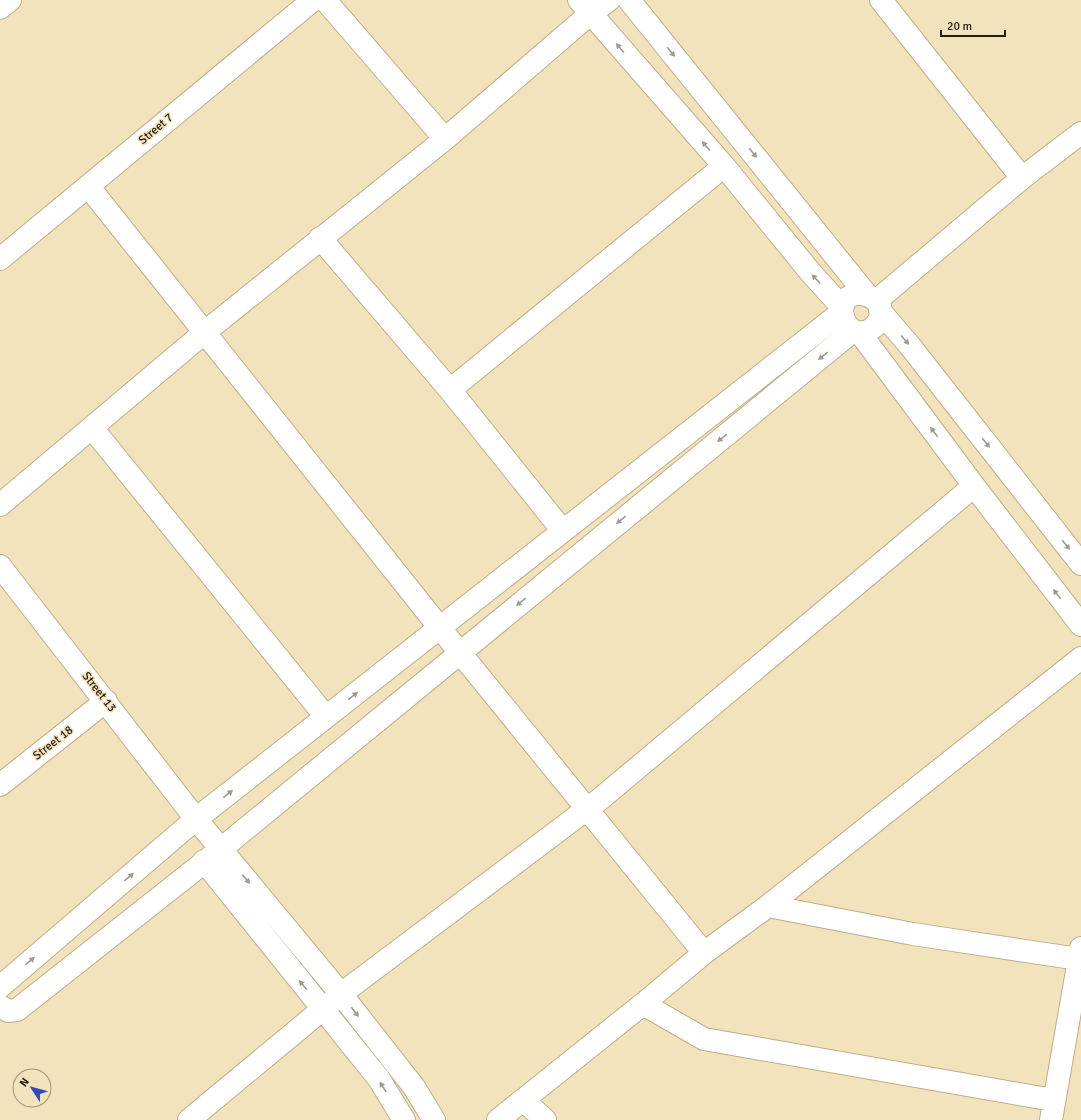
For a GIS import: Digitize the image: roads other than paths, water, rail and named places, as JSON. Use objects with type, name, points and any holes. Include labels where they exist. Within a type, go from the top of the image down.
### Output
[{"type":"street","points":[[0,8],[10,0]]},
{"type":"street","name":"Street 7","points":[[0,259],[313,0]]},
{"type":"street","points":[[325,0],[445,139]]},
{"type":"street","points":[[0,505],[205,332],[445,139],[585,7],[609,0]]},
{"type":"street","points":[[629,0],[910,346],[1081,564]]},
{"type":"street","points":[[881,0],[1022,178]]},
{"type":"street","points":[[585,7],[724,166],[842,310],[844,323],[857,332],[1081,625]]},
{"type":"street","points":[[874,302],[1022,178],[1081,133]]},
{"type":"street","points":[[450,390],[724,166]]},
{"type":"street","points":[[88,186],[440,628],[704,953]]},
{"type":"street","points":[[320,238],[450,390],[563,531]]},
{"type":"street","points":[[0,987],[196,819],[842,310],[847,299],[861,293],[874,302],[877,324],[873,329],[857,332],[461,652],[213,855],[17,1010],[8,1011],[0,1006]]},
{"type":"street","points":[[92,428],[326,717]]},
{"type":"street","points":[[189,1120],[341,994],[588,809],[974,486]]},
{"type":"street","name":"Street 13","points":[[0,566],[196,819],[213,855]]},
{"type":"street","points":[[498,1120],[643,1004],[704,953],[768,906],[1081,658]]},
{"type":"street","name":"Street 18","points":[[0,785],[106,701]]},
{"type":"street","points":[[213,855],[341,994],[414,1087],[434,1120]]},
{"type":"street","points":[[213,855],[322,1009],[378,1080],[404,1120]]},
{"type":"street","points":[[643,1004],[704,1039],[1052,1110],[1080,953],[912,934],[768,906]]},
{"type":"street","points":[[523,1100],[545,1120]]}]
